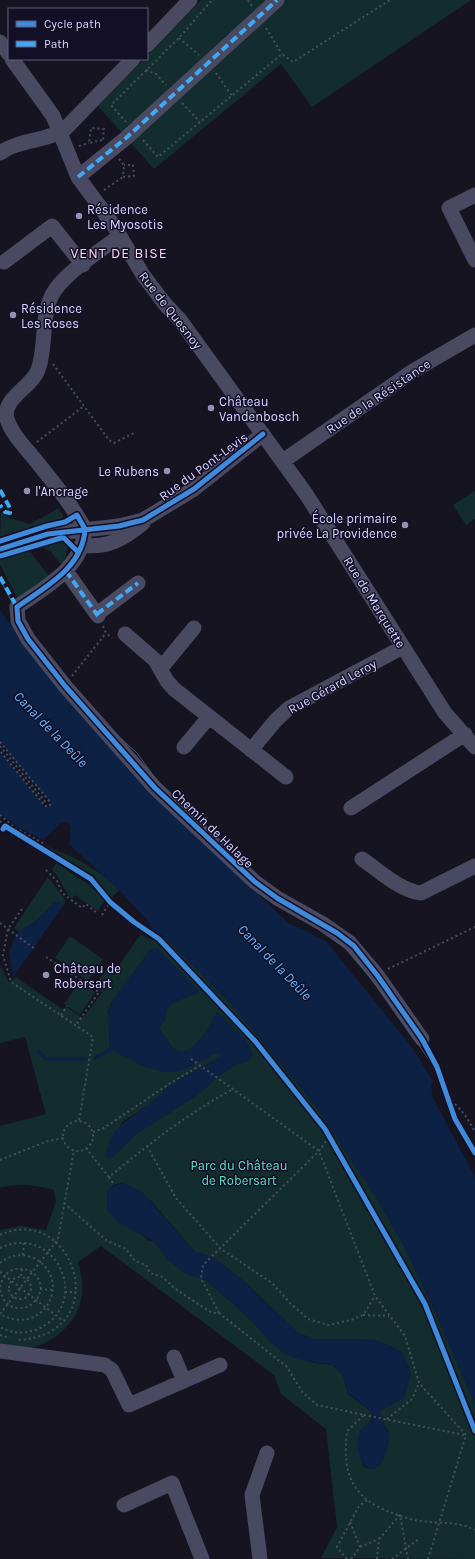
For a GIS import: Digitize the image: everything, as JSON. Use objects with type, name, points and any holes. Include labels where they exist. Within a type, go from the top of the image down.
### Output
[{"type":"street","points":[[148,44],[190,0]]},
{"type":"street","points":[[78,177],[130,135],[277,0]]},
{"type":"street","points":[[0,42],[8,53]]},
{"type":"street","name":"Rue de Quesnoy","points":[[13,60],[49,109],[61,132],[78,177],[120,236],[144,275],[165,304],[180,320],[263,434]]},
{"type":"street","points":[[0,153],[16,144],[61,132],[69,126],[132,60]]},
{"type":"street","points":[[475,195],[449,208],[475,260]]},
{"type":"street","points":[[4,262],[52,226],[83,264]]},
{"type":"street","points":[[120,236],[83,264],[54,292],[48,305],[42,349],[36,375],[10,402],[7,414],[12,430],[62,493],[85,528],[81,545],[73,563],[66,571],[98,615],[138,583]]},
{"type":"street","name":"Rue de la Résistance","points":[[283,461],[418,368],[475,335]]},
{"type":"street","name":"Rue de Marquette","points":[[263,434],[334,537],[448,717],[465,734],[475,747]]},
{"type":"street","name":"Rue du Pont-Levis","points":[[81,545],[108,545],[124,537],[153,515],[194,489],[263,434]]},
{"type":"street","name":"Rue du Pont-Levis","points":[[0,549],[48,534],[85,528],[119,526],[153,515]]},
{"type":"street","name":"Chemin de Halage","points":[[66,571],[17,607],[16,617],[24,632],[65,686],[155,788],[247,875],[277,898],[343,937],[354,946],[377,975],[422,1039]]},
{"type":"street","points":[[161,668],[194,628]]},
{"type":"street","points":[[125,634],[155,660],[170,686],[286,777]]},
{"type":"street","name":"Rue Gérard Leroy","points":[[251,750],[276,720],[289,708],[403,647]]},
{"type":"street","points":[[184,747],[209,717]]},
{"type":"street","points":[[351,808],[465,734]]},
{"type":"street","points":[[362,859],[412,892],[421,893],[475,866]]},
{"type":"street","points":[[0,1351],[105,1365],[112,1370],[129,1405],[220,1365]]},
{"type":"street","points":[[174,1357],[184,1381]]},
{"type":"street","points":[[260,1559],[252,1495],[267,1452]]},
{"type":"street","points":[[124,1505],[172,1483],[202,1559]]},
{"type":"path","points":[[212,0],[179,38],[111,105],[130,135],[158,157],[282,54],[293,62],[390,0]]},
{"type":"path","points":[[91,128],[104,129],[102,140],[89,143],[91,128]]},
{"type":"path","points":[[93,198],[123,177],[134,176],[133,165],[124,165],[123,177]]},
{"type":"path","points":[[42,349],[109,440],[114,442],[134,433]]},
{"type":"path","points":[[27,450],[84,406]]},
{"type":"path","points":[[98,615],[106,633],[119,643],[125,634]]},
{"type":"path","points":[[65,686],[68,678],[106,633]]},
{"type":"path","points":[[0,742],[50,802],[50,806],[45,806],[0,751]]},
{"type":"path","points":[[0,746],[47,804]]},
{"type":"path","points":[[0,815],[15,828],[43,843]]},
{"type":"path","points":[[0,821],[5,826]]},
{"type":"path","points":[[46,870],[57,881],[62,893],[82,908],[86,904],[98,913]]},
{"type":"path","points":[[102,915],[110,902]]},
{"type":"path","points":[[22,909],[8,929],[3,955],[11,982],[93,1037],[79,1121]]},
{"type":"path","points":[[0,923],[35,949]]},
{"type":"path","points":[[377,975],[475,927]]},
{"type":"path","points":[[46,957],[99,992],[76,1025]]},
{"type":"path","points":[[61,1015],[67,1006]]},
{"type":"path","points":[[191,1059],[319,1151],[375,1296],[405,1336],[419,1383],[466,1435]]},
{"type":"path","points":[[92,1132],[104,1128],[169,1084],[202,1066]]},
{"type":"path","points":[[109,1177],[199,1107],[233,1089]]},
{"type":"path","points":[[445,1093],[448,1098],[453,1100],[469,1121],[475,1132]]},
{"type":"path","points":[[79,1121],[89,1125],[92,1132],[93,1140],[86,1148],[74,1150],[68,1146],[64,1138],[64,1133],[69,1124],[79,1121]]},
{"type":"path","points":[[0,1160],[48,1141],[64,1138]]},
{"type":"path","points":[[330,1138],[319,1151],[212,1258],[203,1265],[201,1278],[219,1313],[287,1367],[303,1394],[317,1405],[466,1435]]},
{"type":"path","points":[[147,1146],[176,1198],[221,1249],[272,1283],[308,1319],[328,1325],[351,1320],[362,1315],[390,1316]]},
{"type":"path","points":[[86,1148],[113,1183]]},
{"type":"path","points":[[0,1263],[6,1258],[23,1255],[40,1262],[51,1276],[53,1290],[46,1308],[36,1317],[23,1321],[14,1321],[0,1314],[32,1272],[40,1262],[48,1252],[56,1242],[58,1239],[74,1150]]},
{"type":"path","points":[[64,1203],[107,1241],[126,1249],[135,1261],[146,1265],[150,1272],[163,1277],[174,1288],[212,1313],[219,1313]]},
{"type":"path","points":[[0,1235],[6,1232],[24,1230],[41,1234],[56,1242],[68,1256],[75,1274],[76,1292],[72,1308],[63,1321],[50,1331],[35,1338],[19,1340],[0,1335]]},
{"type":"path","points":[[23,1255],[24,1243]]},
{"type":"path","points":[[0,1248],[8,1244],[24,1243],[36,1245],[48,1252],[58,1262],[64,1275],[65,1292],[63,1303],[56,1316],[46,1325],[33,1331],[19,1333],[0,1327]]},
{"type":"path","points":[[21,1276],[22,1268]]},
{"type":"path","points":[[22,1268],[32,1272],[37,1277],[40,1288],[36,1300],[32,1304],[20,1308],[8,1304],[3,1299],[0,1287],[4,1275],[15,1269],[22,1268]]},
{"type":"path","points":[[0,1272],[63,1321]]},
{"type":"path","points":[[11,1280],[21,1276],[27,1279],[31,1288],[29,1294],[23,1298],[13,1297]]},
{"type":"path","points":[[11,1280],[9,1287],[13,1297]]},
{"type":"path","points":[[40,1288],[53,1290]]},
{"type":"path","points":[[65,1292],[76,1292]]},
{"type":"path","points":[[362,1315],[375,1296]]},
{"type":"path","points":[[387,1420],[412,1399],[419,1383]]},
{"type":"path","points":[[364,1415],[347,1431],[346,1452],[350,1477],[355,1488],[367,1500],[382,1509],[419,1521],[454,1524],[475,1530]]},
{"type":"path","points":[[428,1559],[466,1435]]},
{"type":"path","points":[[347,1559],[337,1546],[359,1506],[367,1500]]},
{"type":"path","points":[[351,1559],[360,1547],[379,1539],[400,1515]]},
{"type":"path","points":[[400,1515],[408,1559]]},
{"type":"path","points":[[350,1522],[360,1547]]},
{"type":"path","points":[[392,1559],[420,1538]]},
{"type":"path","points":[[377,1559],[379,1539]]},
{"type":"green space","points":[[201,0],[471,0],[312,107],[281,64],[154,169],[98,106],[143,60],[148,60],[148,55]]},
{"type":"green space","points":[[475,491],[475,519],[466,525],[453,505]]},
{"type":"green space","points":[[59,508],[65,520],[0,539],[1,512],[9,518],[30,524]]},
{"type":"green space","points":[[60,540],[64,541],[68,546],[64,564],[60,563],[50,551],[38,546]]},
{"type":"green space","points":[[27,548],[49,576],[18,599],[0,565],[0,559]]},
{"type":"green space","points":[[43,845],[84,863],[102,875],[119,890],[111,898],[92,877]]},
{"type":"green space","points":[[56,863],[88,884],[105,899],[98,911],[75,895],[72,899],[52,870]]},
{"type":"green space","points":[[48,877],[66,901],[63,906],[59,902],[55,902],[37,920],[19,932],[14,928]]},
{"type":"green space","name":"Parc du Château de Robersart","points":[[153,931],[167,939],[231,1004],[315,1105],[378,1200],[403,1244],[432,1305],[475,1404],[475,1559],[321,1558],[337,1527],[326,1429],[281,1394],[274,1375],[101,1246],[78,1262],[81,1272],[82,1294],[76,1313],[65,1329],[49,1341],[30,1348],[18,1349],[0,1345],[0,1230],[21,1226],[46,1230],[56,1202],[54,1190],[47,1188],[14,1185],[0,1188],[0,1126],[46,1114],[25,1037],[0,1043],[0,965],[9,983],[16,977],[62,1009],[66,1007],[83,1018],[102,992],[94,986],[111,964],[117,968],[141,934],[153,941]],"holes":[[[151,949],[158,949],[199,992],[171,1004],[165,1013],[165,1020],[159,1026],[171,1046],[181,1052],[187,1051],[194,1046],[206,1032],[217,1012],[243,1037],[253,1054],[247,1062],[237,1064],[220,1075],[200,1093],[136,1134],[109,1160],[122,1122],[149,1105],[169,1086],[221,1056],[218,1053],[214,1054],[192,1066],[170,1072],[143,1066],[110,1046],[108,1012],[111,1003]],[[122,1183],[151,1201],[195,1252],[212,1257],[246,1283],[298,1333],[314,1339],[374,1340],[401,1352],[409,1367],[404,1398],[380,1410],[382,1422],[389,1431],[385,1454],[383,1459],[376,1467],[371,1469],[364,1467],[359,1452],[358,1443],[360,1433],[371,1420],[373,1413],[348,1394],[343,1375],[333,1365],[314,1363],[287,1355],[249,1318],[208,1282],[201,1278],[188,1275],[167,1259],[155,1242],[148,1240],[107,1206],[107,1192],[113,1185]]]},
{"type":"green space","points":[[70,936],[103,959],[88,981],[55,958]]},
{"type":"green space","points":[[80,982],[95,992],[80,1015],[64,1004]]},
{"type":"water","name":"Canal de la Deûle","points":[[0,610],[22,641],[122,761],[287,922],[326,941],[414,1050],[433,1082],[431,1086],[433,1098],[475,1177],[475,1404],[432,1305],[403,1244],[378,1200],[315,1105],[231,1004],[167,939],[153,931],[148,921],[119,890],[69,844],[71,827],[68,822],[62,822],[43,840],[17,827],[0,814],[0,751],[45,806],[48,807],[51,804],[0,742]]},
{"type":"water","points":[[55,902],[59,902],[63,906],[13,977],[9,953],[16,934],[37,920]]},
{"type":"water","points":[[151,949],[158,949],[200,992],[176,1001],[168,1008],[165,1014],[165,1020],[159,1026],[161,1032],[171,1046],[181,1052],[187,1051],[194,1046],[206,1032],[217,1012],[243,1037],[253,1054],[247,1062],[237,1064],[220,1075],[200,1093],[136,1134],[109,1160],[106,1158],[107,1148],[110,1139],[119,1127],[150,1104],[170,1085],[221,1056],[218,1053],[214,1054],[195,1065],[174,1072],[168,1072],[142,1065],[111,1049],[108,1015],[110,1007],[114,998]]},
{"type":"water","points":[[122,1183],[141,1191],[195,1252],[212,1257],[246,1283],[298,1333],[314,1339],[374,1340],[401,1352],[409,1367],[411,1375],[404,1398],[380,1410],[382,1422],[390,1434],[387,1450],[380,1465],[371,1469],[367,1467],[360,1458],[357,1446],[359,1434],[363,1427],[373,1420],[373,1413],[348,1393],[343,1375],[334,1365],[305,1361],[287,1355],[271,1343],[249,1318],[208,1282],[201,1278],[188,1275],[167,1259],[155,1242],[119,1223],[108,1211],[107,1192],[111,1187]]},
{"type":"waterway","points":[[95,1058],[111,1049]]},
{"type":"waterway","points":[[38,1051],[46,1059],[86,1059]]},
{"type":"tram line","points":[[0,579],[29,635],[40,652],[97,717],[137,753],[163,789],[256,879],[325,927],[353,956],[387,999],[436,1070],[454,1115],[475,1156]]},
{"type":"marked path","points":[[78,177],[126,138],[277,0]]},
{"type":"marked path","points":[[0,490],[10,508],[10,513],[5,512],[0,505]]},
{"type":"marked path","points":[[66,571],[98,616]]},
{"type":"marked path","points":[[0,577],[17,607]]},
{"type":"marked path","points":[[97,614],[138,583]]},
{"type":"cycle path","points":[[0,549],[48,534],[119,526],[143,520],[194,489],[263,434]]},
{"type":"cycle path","points":[[0,541],[47,526],[65,522],[77,515],[85,529]]},
{"type":"cycle path","points":[[17,607],[50,584],[70,566],[83,543],[85,529]]},
{"type":"cycle path","points":[[0,556],[61,538],[64,538],[78,552]]},
{"type":"cycle path","points":[[17,607],[18,621],[28,639],[65,686],[155,788],[255,882],[277,898],[337,933],[354,946],[377,975],[422,1039],[437,1067],[455,1119],[475,1153]]},
{"type":"cycle path","points":[[3,829],[5,826],[91,879],[110,902],[134,922],[159,939],[255,1041],[325,1129],[425,1304],[475,1431]]},
{"type":"place","name":"Résidence Les Myosotis","points":[[79,216]]},
{"type":"place","name":"Résidence Les Roses","points":[[13,315]]},
{"type":"place","name":"Château Vandenbosch","points":[[211,408]]},
{"type":"place","name":"Le Rubens","points":[[167,471]]},
{"type":"place","name":"l'Ancrage","points":[[27,491]]},
{"type":"place","name":"École primaire privée La Providence","points":[[405,525]]},
{"type":"place","name":"Château de Robersart","points":[[46,975]]},
{"type":"district","name":"VENT DE BISE","points":[[119,253]]}]
